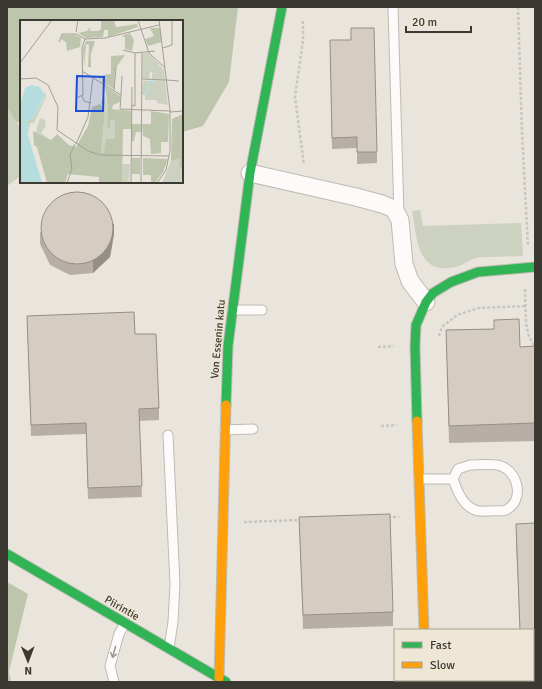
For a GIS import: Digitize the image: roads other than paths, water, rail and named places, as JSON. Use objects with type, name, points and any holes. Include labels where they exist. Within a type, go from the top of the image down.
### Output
[{"type":"street","name":"Von Essenin katu","points":[[222,680],[223,522],[228,346],[250,173],[282,7]]},
{"type":"street","points":[[250,173],[382,204],[394,209],[400,220],[404,264],[410,281],[426,302]]},
{"type":"street","points":[[424,629],[415,339],[416,325],[426,302],[433,293],[451,282],[478,272],[530,268]]},
{"type":"street","name":"Piirintie","points":[[7,554],[222,680]]},
{"type":"lane","points":[[393,7],[400,220]]},
{"type":"lane","points":[[232,310],[262,310]]},
{"type":"lane","points":[[225,430],[253,429]]},
{"type":"lane","points":[[168,435],[175,584],[173,622],[168,648]]},
{"type":"lane","points":[[470,465],[500,465],[512,473],[516,484],[517,496],[512,504],[505,510],[476,511],[466,504],[458,492],[453,479],[458,469],[470,465]]},
{"type":"lane","points":[[419,479],[453,479]]},
{"type":"lane","points":[[114,682],[110,666],[119,634],[125,623]]}]
